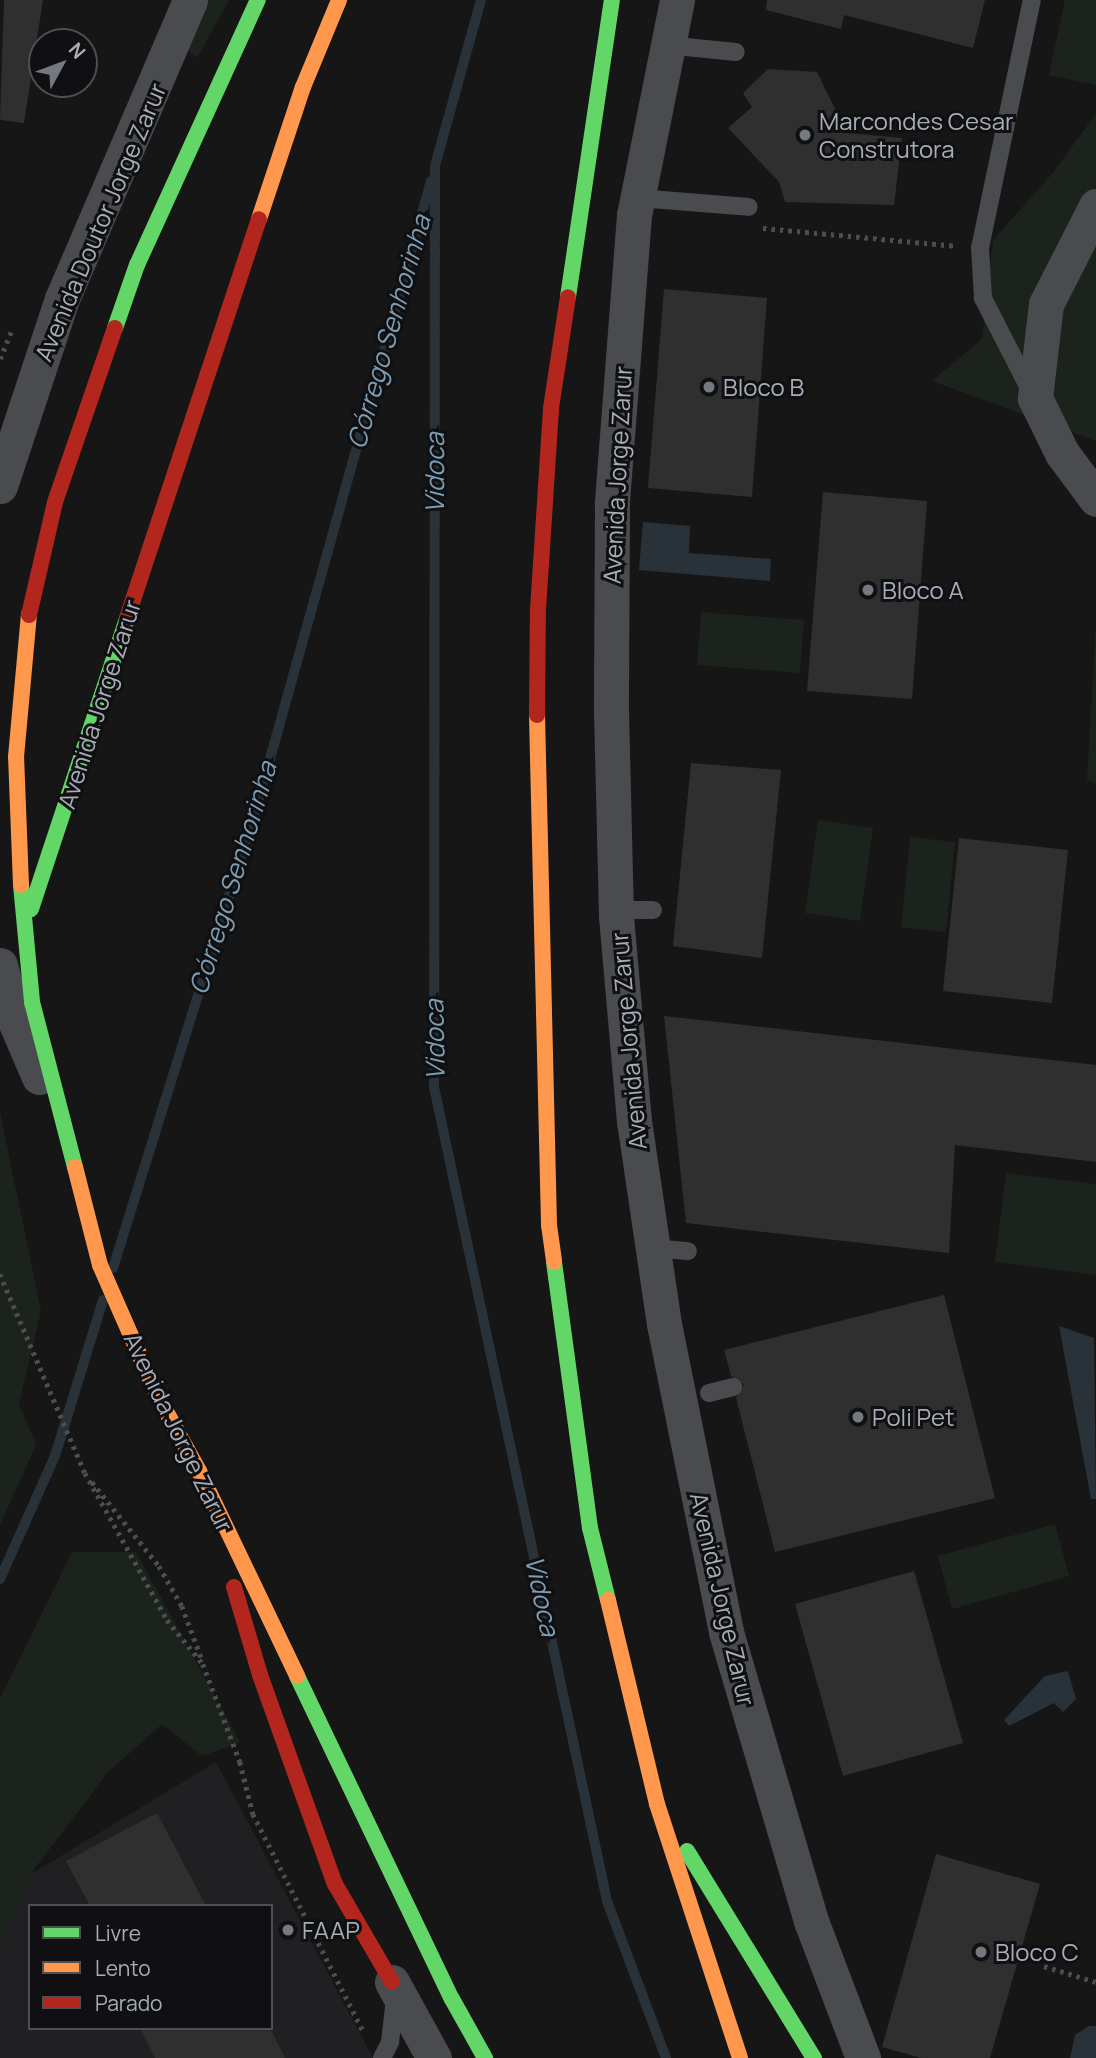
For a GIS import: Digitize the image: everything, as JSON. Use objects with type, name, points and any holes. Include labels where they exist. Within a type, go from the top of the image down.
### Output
[{"type":"main road","name":"Avenida Jorge Zarur","points":[[258,0],[137,265],[55,502],[27,622],[19,688],[16,757],[23,931],[32,1002],[100,1265],[157,1395],[199,1471],[453,1999],[485,2058]]},
{"type":"main road","name":"Avenida Jorge Zarur","points":[[23,931],[303,87],[339,0]]},
{"type":"main road","points":[[612,0],[551,408],[538,610],[537,800],[546,961],[549,1225],[590,1528],[657,1804],[740,2058]]},
{"type":"main road","points":[[199,1471],[260,1675],[335,1884],[392,1982]]},
{"type":"main road","points":[[657,1804],[814,2058]]},
{"type":"street","name":"Avenida Doutor Jorge Zarur","points":[[0,486],[11,414],[190,0]]},
{"type":"street","name":"Avenida Jorge Zarur","points":[[677,0],[666,44],[638,198],[612,504],[611,711],[616,910],[634,1121],[652,1248],[726,1632],[811,1922],[863,2058]]},
{"type":"street","points":[[1096,206],[1046,304],[1035,398],[1062,453],[1096,499]]},
{"type":"street","points":[[0,965],[35,1071],[60,1116]]},
{"type":"street","points":[[392,1982],[434,2058]]},
{"type":"lane","points":[[1032,0],[980,248],[984,298],[1008,353],[1035,398]]},
{"type":"lane","points":[[666,44],[736,52]]},
{"type":"lane","points":[[638,198],[749,207]]},
{"type":"lane","points":[[616,910],[653,910]]},
{"type":"lane","points":[[652,1248],[688,1251]]},
{"type":"lane","points":[[709,1393],[733,1387]]},
{"type":"lane","points":[[382,2058],[395,2021],[392,1982]]},
{"type":"path","points":[[758,227],[980,248]]},
{"type":"path","points":[[0,1274],[85,1473],[167,1620],[203,1664]]},
{"type":"path","points":[[85,1473],[159,1566],[182,1606],[240,1762],[253,1814],[366,2036]]},
{"type":"path","points":[[1044,1966],[1096,1982]]},
{"type":"shaded area","points":[[202,0],[229,0],[197,58],[184,48]]},
{"type":"shaded area","points":[[1065,0],[1096,0],[1096,85],[1049,75]]},
{"type":"shaded area","points":[[1096,114],[1096,441],[932,381],[982,339],[993,240],[1051,175]]},
{"type":"shaded area","points":[[643,522],[690,526],[689,553],[771,559],[770,581],[639,570]]},
{"type":"shaded area","points":[[701,612],[804,620],[800,673],[697,665]]},
{"type":"shaded area","points":[[1096,624],[1096,783],[1087,780]]},
{"type":"shaded area","points":[[818,820],[873,828],[860,921],[805,913]]},
{"type":"shaded area","points":[[910,837],[955,842],[946,932],[901,927]]},
{"type":"shaded area","points":[[0,1112],[41,1311],[19,1404],[36,1445],[0,1525]]},
{"type":"shaded area","points":[[1006,1173],[1096,1184],[1096,1275],[995,1262]]},
{"type":"shaded area","points":[[1059,1326],[1094,1338],[1096,1499],[1091,1499]]},
{"type":"shaded area","points":[[1055,1524],[1069,1576],[952,1609],[938,1556]]},
{"type":"shaded area","points":[[72,1552],[136,1552],[240,1742],[202,1756],[162,1724],[108,1772],[29,1876],[0,1953],[0,1699]]},
{"type":"shaded area","points":[[1068,1671],[1076,1699],[1063,1712],[1054,1703],[1009,1726],[1004,1720],[1045,1676]]},
{"type":"shaded area","name":"FAAP","points":[[216,1762],[373,2058],[0,2058],[0,1953],[28,1876]]},
{"type":"shaded area","points":[[1089,2026],[1096,2026],[1096,2058],[1070,2058],[1075,2035]]},
{"type":"building","points":[[4,0],[43,0],[39,28],[28,28],[28,97],[24,123],[0,120]]},
{"type":"building","points":[[767,0],[985,0],[973,48],[844,15],[841,29],[766,10]]},
{"type":"building","name":"Marcondes Cesar Construtora","points":[[768,69],[817,72],[847,133],[902,138],[894,205],[785,202],[779,182],[728,128],[752,107],[743,93]]},
{"type":"building","name":"Bloco B","points":[[664,289],[767,298],[752,497],[648,488]]},
{"type":"building","name":"Bloco A","points":[[823,492],[927,501],[912,699],[807,691]]},
{"type":"building","points":[[691,763],[781,770],[762,958],[673,946]]},
{"type":"building","points":[[959,838],[1068,850],[1052,1003],[943,991]]},
{"type":"building","points":[[664,1016],[1096,1065],[1096,1162],[955,1145],[949,1253],[686,1223]]},
{"type":"building","name":"Poli Pet","points":[[944,1295],[995,1498],[775,1552],[736,1398],[744,1384],[731,1376],[724,1350]]},
{"type":"building","points":[[914,1571],[963,1743],[843,1776],[795,1604]]},
{"type":"building","points":[[157,1813],[205,1904],[89,1904],[66,1861]]},
{"type":"building","name":"Bloco C","points":[[936,1854],[1040,1884],[990,2058],[921,2058],[882,2047]]},
{"type":"building","points":[[141,2030],[271,2030],[285,2058],[155,2058]]},
{"type":"waterway","name":"Vidoca","points":[[481,0],[435,166],[434,1087],[607,1901],[666,2058]]},
{"type":"waterway","name":"Córrego Senhorinha","points":[[113,1268],[256,809],[431,181]]},
{"type":"waterway","name":"Córrego Senhorinha","points":[[0,1579],[55,1456],[103,1300]]},
{"type":"traffic: fast","points":[[115,328],[137,265],[258,0]]},
{"type":"traffic: fast","points":[[568,297],[612,0]]},
{"type":"traffic: fast","points":[[31,909],[127,618]]},
{"type":"traffic: fast","points":[[21,885],[32,1002],[75,1167]]},
{"type":"traffic: fast","points":[[554,1262],[590,1528],[608,1600]]},
{"type":"traffic: fast","points":[[297,1676],[452,1999],[485,2058]]},
{"type":"traffic: fast","points":[[687,1851],[814,2058]]},
{"type":"traffic: slow","points":[[259,219],[303,87],[339,0]]},
{"type":"traffic: slow","points":[[21,885],[16,757],[29,615]]},
{"type":"traffic: slow","points":[[537,715],[549,1225],[554,1262]]},
{"type":"traffic: slow","points":[[75,1167],[100,1265],[157,1395],[199,1471],[297,1676]]},
{"type":"traffic: slow","points":[[608,1600],[657,1804],[740,2058]]},
{"type":"traffic: jam","points":[[127,618],[259,219]]},
{"type":"traffic: jam","points":[[537,715],[538,610],[551,408],[568,297]]},
{"type":"traffic: jam","points":[[29,615],[55,502],[115,328]]},
{"type":"traffic: jam","points":[[234,1587],[260,1675],[335,1884],[392,1982]]},
{"type":"place","name":"Marcondes Cesar Construtora","points":[[805,135]]},
{"type":"place","name":"Bloco B","points":[[709,387]]},
{"type":"place","name":"Bloco A","points":[[868,590]]},
{"type":"place","name":"Poli Pet","points":[[858,1417]]},
{"type":"place","name":"FAAP","points":[[288,1930]]},
{"type":"place","name":"Bloco C","points":[[981,1952]]}]
